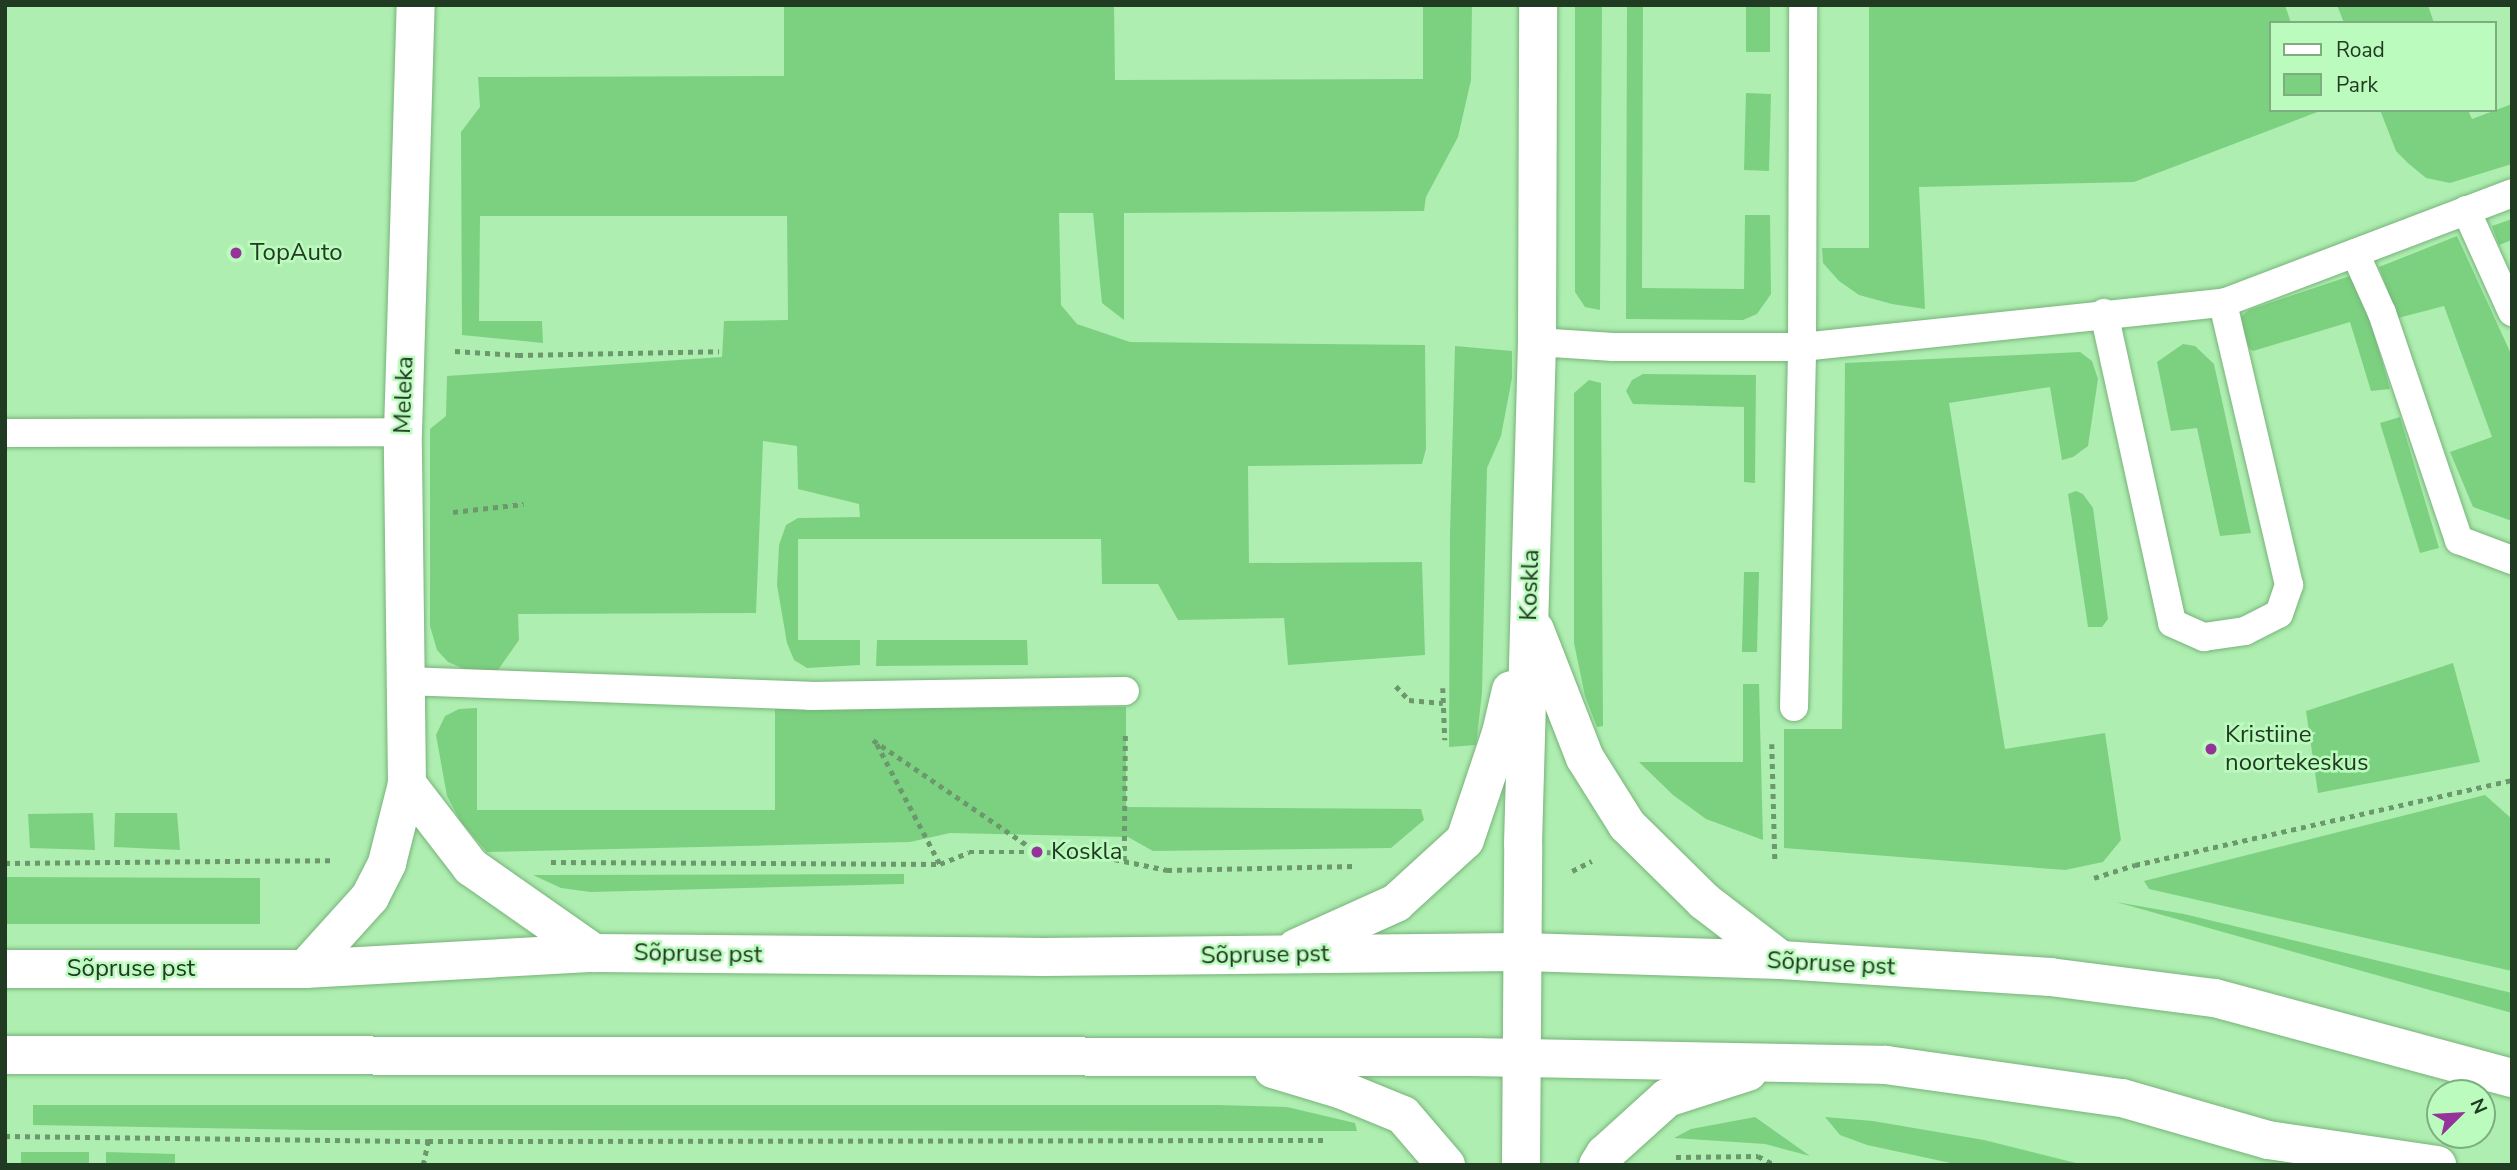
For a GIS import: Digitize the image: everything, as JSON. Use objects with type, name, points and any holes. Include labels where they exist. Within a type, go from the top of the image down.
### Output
[{"type":"main road","name":"Meleka","points":[[304,969],[370,897],[387,863],[407,784],[403,432],[416,5]]},
{"type":"main road","name":"Koskla","points":[[1521,1165],[1529,613],[1537,342],[1538,5]]},
{"type":"main road","points":[[1280,955],[1396,903],[1465,840],[1501,733],[1529,613]]},
{"type":"main road","points":[[1529,613],[1585,758],[1628,825],[1704,901],[1781,960]]},
{"type":"main road","points":[[407,784],[471,867],[594,953]]},
{"type":"main road","name":"Sõpruse pst","points":[[5,969],[304,969],[594,953],[1044,957],[1523,952],[1781,960],[2050,977],[2215,998],[2512,1078]]},
{"type":"main road","points":[[5,1055],[1523,1057],[1886,1065],[2122,1097],[2268,1140],[2437,1165]]},
{"type":"main road","points":[[1231,1057],[1342,1090],[1403,1115],[1446,1165]]},
{"type":"main road","points":[[1598,1165],[1605,1154],[1667,1098],[1777,1063]]},
{"type":"main road","points":[[2268,1140],[2308,1165]]},
{"type":"lane","points":[[1794,707],[1802,347],[1803,5]]},
{"type":"lane","points":[[1537,342],[1613,347],[1802,347],[2104,313],[2223,303],[2512,193]]},
{"type":"lane","points":[[2466,210],[2512,312]]},
{"type":"lane","points":[[2355,253],[2382,313],[2459,540],[2512,560]]},
{"type":"lane","points":[[2104,313],[2172,623],[2204,637],[2245,631],[2279,614],[2289,585],[2223,303]]},
{"type":"lane","points":[[5,433],[403,432]]},
{"type":"lane","points":[[405,681],[810,696],[1125,691]]},
{"type":"path","points":[[406,347],[518,355],[719,351]]},
{"type":"path","points":[[403,517],[524,504]]},
{"type":"path","points":[[1396,686],[1409,700],[1443,703]]},
{"type":"path","points":[[1124,861],[1125,691]]},
{"type":"path","points":[[810,696],[1037,852]]},
{"type":"path","points":[[1775,859],[1772,716],[1794,707]]},
{"type":"path","points":[[877,743],[940,864]]},
{"type":"path","points":[[2094,878],[2135,865],[2512,780]]},
{"type":"path","points":[[548,862],[940,864],[969,852],[1037,852],[1085,853],[1167,870],[1356,866]]},
{"type":"path","points":[[1570,872],[1594,859]]},
{"type":"path","points":[[5,863],[336,860],[387,863]]},
{"type":"path","points":[[5,1136],[428,1141],[1333,1140]]},
{"type":"path","points":[[423,1165],[428,1141]]},
{"type":"path","points":[[1667,1160],[1679,1156],[1758,1156],[1775,1165]]},
{"type":"path","points":[[1758,1156],[1759,1165]]},
{"type":"green space","points":[[784,5],[1114,5],[1115,80],[1423,79],[1423,5],[1472,5],[1471,80],[1458,137],[1426,197],[1424,211],[1124,213],[1124,320],[1102,303],[1093,213],[1059,213],[1061,305],[1077,324],[1130,342],[1425,345],[1426,449],[1422,464],[1248,466],[1249,563],[1422,562],[1425,655],[1288,665],[1284,618],[1178,620],[1158,584],[1102,584],[1101,539],[798,539],[798,640],[860,640],[860,665],[807,668],[794,660],[787,643],[777,585],[779,545],[786,525],[798,518],[860,517],[859,504],[798,489],[797,446],[763,441],[756,613],[518,614],[519,640],[498,670],[467,670],[448,662],[437,650],[430,626],[430,429],[446,416],[447,376],[722,357],[724,321],[788,320],[787,216],[480,216],[479,321],[542,321],[543,343],[462,335],[461,132],[480,107],[478,77],[784,76]]},
{"type":"green space","points":[[1575,5],[1602,5],[1600,310],[1585,307],[1575,292]]},
{"type":"green space","points":[[1627,5],[1643,5],[1642,288],[1744,289],[1745,215],[1770,215],[1771,294],[1757,314],[1743,320],[1626,319]]},
{"type":"green space","points":[[1746,5],[1770,5],[1770,52],[1746,52]]},
{"type":"green space","points":[[1869,5],[2285,5],[2290,21],[2268,21],[2268,112],[2317,112],[2134,182],[1919,187],[1925,309],[1859,295],[1839,281],[1823,263],[1822,248],[1869,248]]},
{"type":"green space","points":[[2337,5],[2428,5],[2433,21],[2343,21]]},
{"type":"green space","points":[[1746,93],[1771,94],[1769,171],[1744,170]]},
{"type":"green space","points":[[2512,104],[2512,164],[2450,183],[2426,178],[2396,151],[2381,112],[2469,112],[2472,119]]},
{"type":"green space","points":[[2512,219],[2512,240],[2499,245],[2492,226]]},
{"type":"green space","points":[[2457,236],[2512,356],[2512,521],[2473,507],[2450,452],[2492,437],[2444,306],[2398,318],[2379,267]]},
{"type":"green space","points":[[2350,276],[2369,316],[2390,389],[2371,391],[2350,322],[2253,351],[2250,349],[2238,319],[2249,310]]},
{"type":"green space","points":[[2183,344],[2195,346],[2214,364],[2251,533],[2220,536],[2197,428],[2171,431],[2157,362]]},
{"type":"green space","points":[[1455,346],[1512,351],[1512,378],[1501,436],[1487,468],[1482,693],[1476,745],[1449,747],[1450,533]]},
{"type":"green space","points":[[2080,352],[2092,361],[2098,379],[2088,446],[2073,457],[2062,460],[2050,387],[1949,403],[2005,749],[2105,733],[2121,840],[2103,862],[2065,870],[1784,848],[1784,729],[1842,729],[1845,363]]},
{"type":"green space","points":[[1643,374],[1756,375],[1755,483],[1744,482],[1744,407],[1633,404],[1626,391],[1632,380]]},
{"type":"green space","points":[[1589,380],[1601,383],[1603,726],[1597,727],[1585,696],[1574,643],[1574,393]]},
{"type":"green space","points":[[2400,417],[2439,548],[2420,553],[2380,423]]},
{"type":"green space","points":[[2076,491],[2083,494],[2093,508],[2108,619],[2102,627],[2088,627],[2068,494]]},
{"type":"green space","points":[[1744,572],[1759,572],[1757,652],[1742,652]]},
{"type":"green space","points":[[877,640],[1027,640],[1028,665],[876,666]]},
{"type":"green space","points":[[2453,663],[2480,762],[2318,793],[2306,711]]},
{"type":"green space","points":[[1743,684],[1759,684],[1763,840],[1706,819],[1673,795],[1639,762],[1743,762]]},
{"type":"green space","points":[[1126,707],[1126,807],[1421,809],[1424,820],[1391,848],[1153,851],[1128,837],[950,833],[910,842],[487,852],[461,822],[447,796],[436,735],[445,716],[459,709],[477,708],[477,810],[775,810],[775,709]]},
{"type":"green space","points":[[2485,795],[2512,819],[2512,971],[2149,889],[2144,881]]},
{"type":"green space","points":[[93,813],[95,850],[30,848],[28,814]]},
{"type":"green space","points":[[115,813],[177,813],[180,850],[114,847]]},
{"type":"green space","points":[[904,874],[904,884],[590,892],[561,888],[533,875]]},
{"type":"green space","points":[[5,877],[260,878],[260,924],[5,924]]},
{"type":"green space","points":[[2116,902],[2184,914],[2512,993],[2512,1013]]},
{"type":"green space","points":[[33,1105],[1217,1105],[1287,1107],[1355,1123],[1357,1131],[309,1130],[33,1125]]},
{"type":"green space","points":[[1755,1117],[1810,1156],[1765,1144],[1674,1138],[1691,1129]]},
{"type":"green space","points":[[1825,1117],[1873,1121],[1984,1140],[2084,1165],[1960,1165],[1867,1145],[1840,1135]]},
{"type":"green space","points":[[21,1152],[89,1152],[89,1165],[21,1165]]},
{"type":"green space","points":[[106,1152],[175,1154],[175,1165],[106,1165]]},
{"type":"place","name":"TopAuto","points":[[236,253]]},
{"type":"place","name":"Kristiine noortekeskus","points":[[2211,749]]},
{"type":"place","name":"Koskla","points":[[1037,852]]}]
